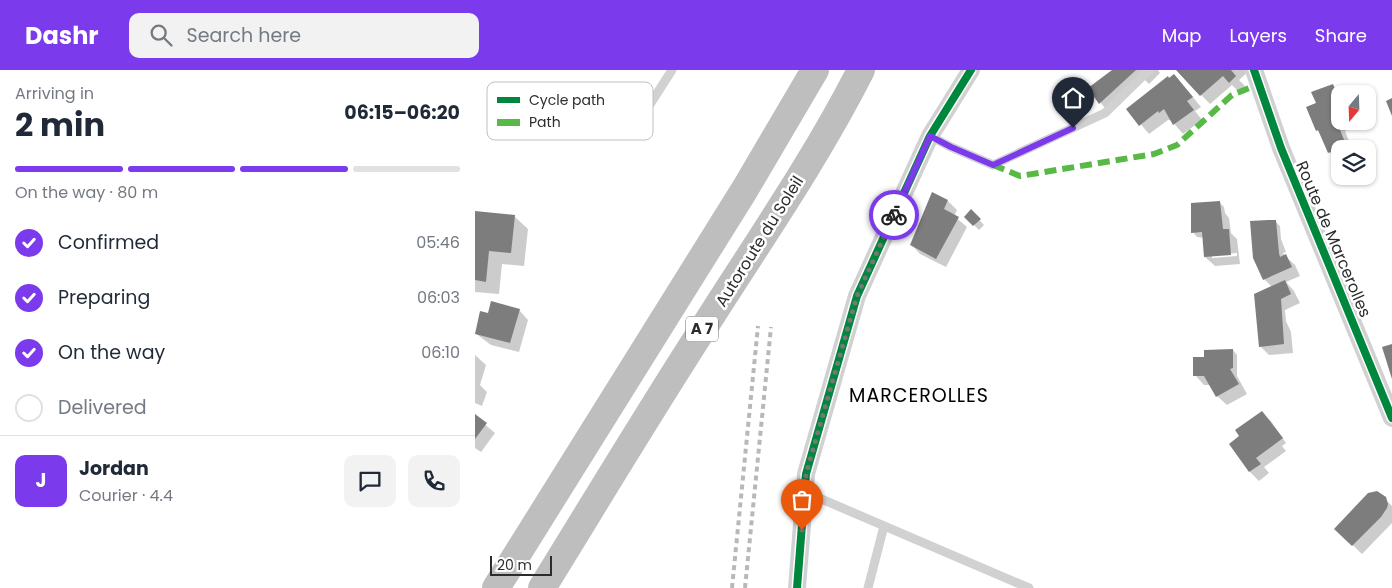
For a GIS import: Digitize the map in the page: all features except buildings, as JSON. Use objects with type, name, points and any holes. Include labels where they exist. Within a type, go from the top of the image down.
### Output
[{"type":"highway","name":"A 7","points":[[497,588],[745,189],[815,70]]},
{"type":"highway","name":"Autoroute du Soleil","points":[[542,588],[663,391],[845,102],[861,70]]},
{"type":"street","points":[[797,588],[806,474],[857,296],[930,136],[971,70]]},
{"type":"street","name":"Route de Marcerolles","points":[[1255,70],[1281,148],[1392,418]]},
{"type":"lane","points":[[653,100],[672,70]]},
{"type":"lane","points":[[930,136],[993,165],[1105,113],[1149,70]]},
{"type":"lane","points":[[805,492],[1029,588]]},
{"type":"lane","points":[[868,588],[884,526]]},
{"type":"railway","points":[[732,588],[758,326]]},
{"type":"railway","points":[[745,588],[771,327]]},
{"type":"marked path","points":[[993,165],[1020,176],[1154,154],[1177,145],[1232,95],[1259,84]]},
{"type":"cycle path","points":[[797,588],[806,474],[857,296],[930,136],[971,70]]},
{"type":"cycle path","points":[[1254,70],[1281,148],[1392,418]]},
{"type":"way so far","points":[[802,530],[806,474],[857,296],[894,215]]},
{"type":"district","name":"MARCEROLLES","points":[[919,395]]},
{"type":"route","points":[[894,215],[930,136],[993,165],[1073,128]]}]
